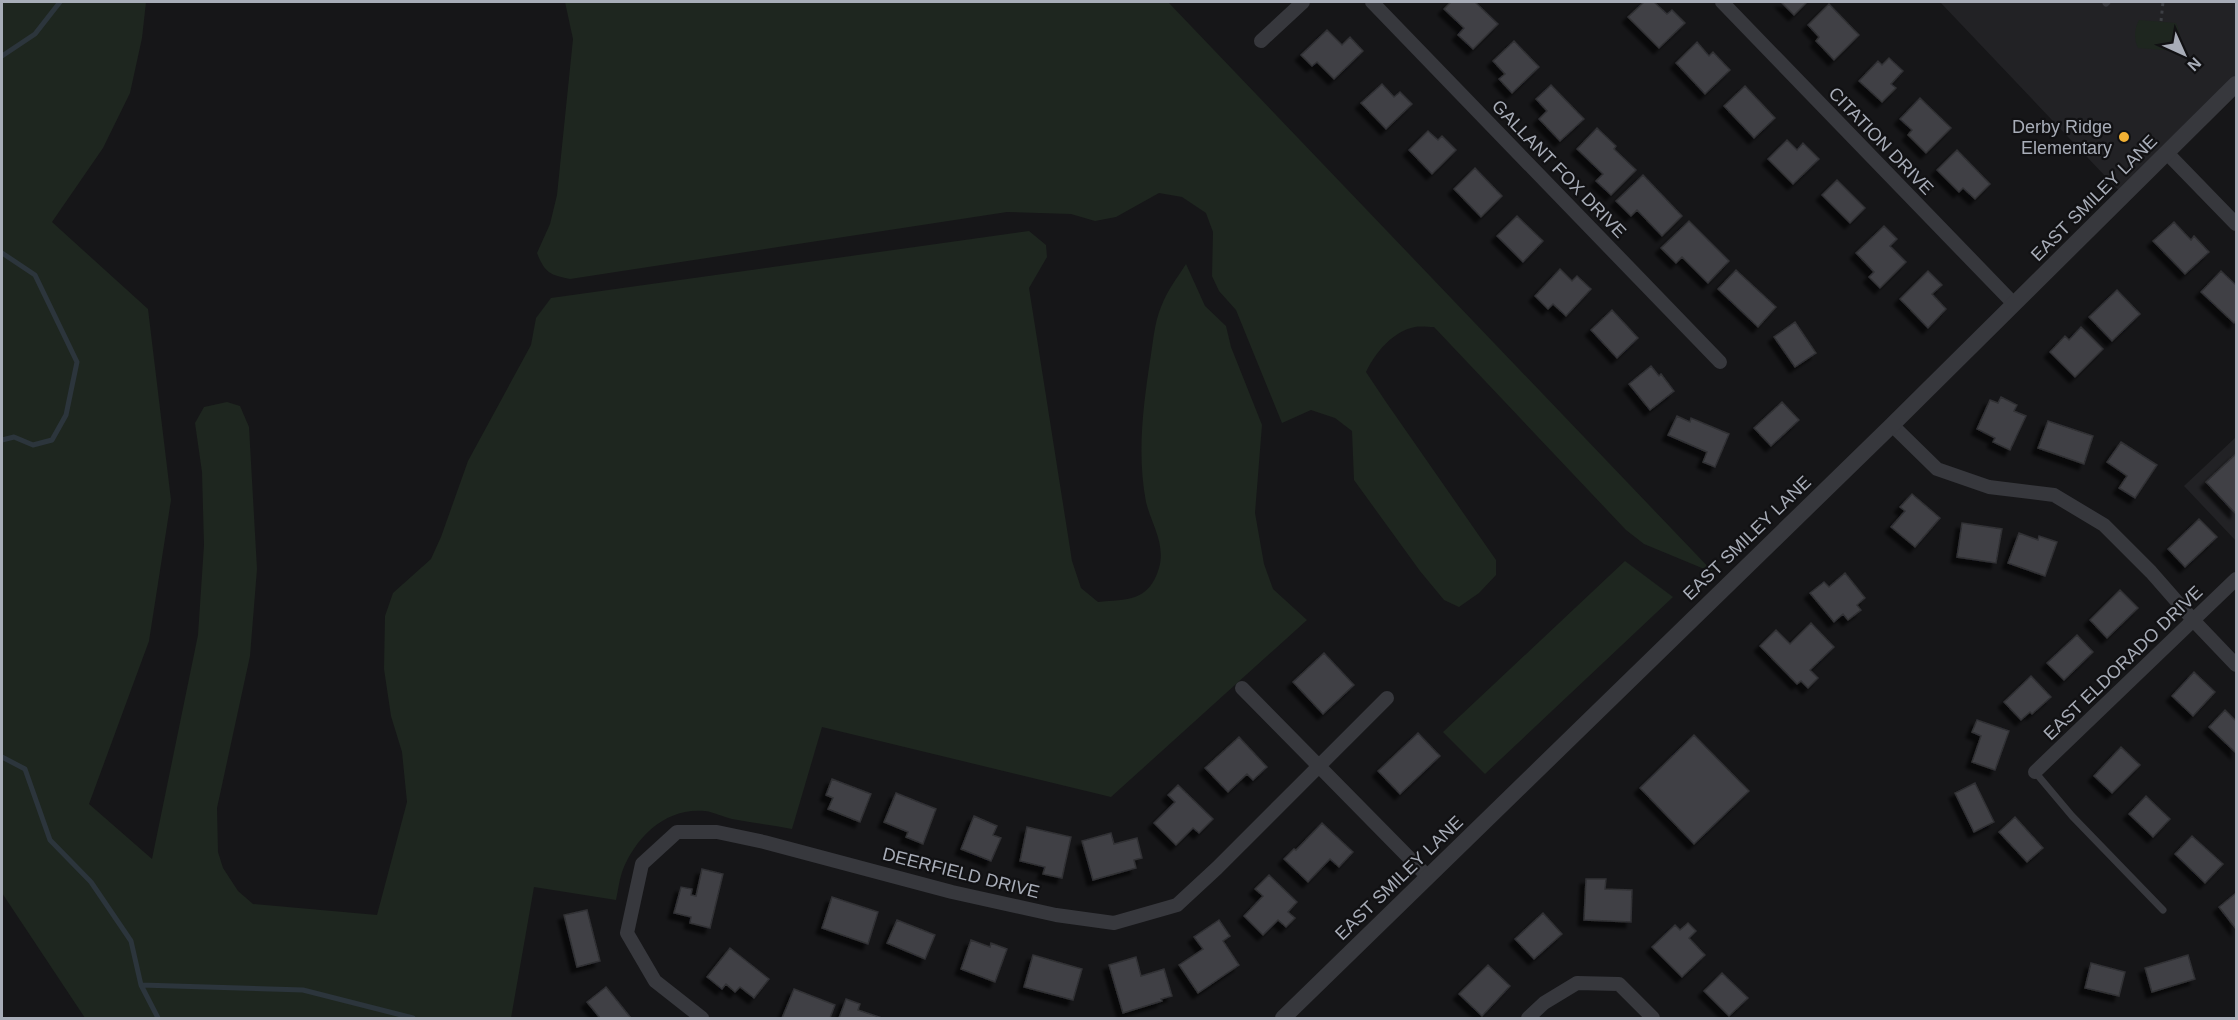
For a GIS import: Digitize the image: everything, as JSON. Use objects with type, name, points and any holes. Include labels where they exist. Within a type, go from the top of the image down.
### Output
[{"type":"street","points":[[1261,41],[1303,2]]},
{"type":"street","name":"GALLANT FOX DRIVE","points":[[1372,2],[1720,362]]},
{"type":"street","name":"CITATION DRIVE","points":[[1722,2],[2014,304]]},
{"type":"street","name":"EAST SMILEY LANE","points":[[1282,1018],[1892,425],[2236,84]]},
{"type":"street","points":[[2167,153],[2236,224]]},
{"type":"street","points":[[1892,425],[1937,469],[1989,487],[2054,495],[2104,525],[2236,664]]},
{"type":"street","name":"EAST ELDORADO DRIVE","points":[[2035,772],[2236,579]]},
{"type":"street","points":[[1242,688],[1428,877]]},
{"type":"street","name":"DEERFIELD DRIVE","points":[[702,1018],[655,981],[627,933],[642,864],[677,832],[717,832],[764,842],[952,892],[1056,915],[1114,923],[1177,905],[1387,698]]},
{"type":"street","points":[[1528,1018],[1544,1003],[1577,983],[1619,984],[1653,1018]]},
{"type":"lane","points":[[2035,772],[2072,816],[2163,910]]},
{"type":"path","points":[[2160,21],[2163,2]]},
{"type":"shaded area","points":[[2,2],[146,2],[142,38],[130,93],[103,148],[52,222],[148,309],[171,500],[149,641],[89,804],[152,859],[198,635],[204,545],[202,472],[195,423],[204,407],[227,402],[240,406],[249,427],[257,569],[250,656],[217,808],[218,852],[223,868],[238,891],[253,904],[377,915],[407,802],[402,752],[391,716],[384,669],[385,616],[393,593],[431,559],[468,461],[531,345],[536,318],[551,298],[1029,231],[1046,245],[1047,257],[1029,288],[1072,561],[1081,588],[1098,602],[1136,597],[1149,587],[1159,568],[1161,551],[1143,484],[1141,449],[1143,413],[1159,313],[1169,290],[1186,264],[1205,306],[1226,326],[1231,347],[1262,425],[1255,513],[1264,564],[1273,589],[1307,620],[1111,797],[822,727],[792,829],[732,819],[705,811],[677,814],[654,827],[635,847],[622,872],[616,900],[534,887],[511,1018],[85,1018],[2,893]]},
{"type":"shaded area","points":[[565,2],[1168,2],[1714,573],[1644,544],[1626,530],[1434,327],[1417,327],[1407,329],[1392,338],[1380,350],[1366,372],[1496,560],[1496,575],[1479,593],[1459,607],[1444,600],[1420,571],[1354,480],[1352,431],[1335,418],[1311,410],[1282,423],[1236,310],[1219,291],[1212,276],[1213,232],[1206,213],[1182,197],[1159,193],[1116,217],[1095,221],[1071,214],[1007,212],[570,279],[553,274],[546,269],[537,253],[550,224],[557,195],[573,39]]},
{"type":"shaded area","name":"Derby Ridge Elementary","points":[[1940,2],[2236,2],[2236,78],[2124,196]]},
{"type":"shaded area","points":[[2139,20],[2176,23],[2180,41],[2176,51],[2138,48],[2135,34]]},
{"type":"shaded area","points":[[2236,437],[2236,541],[2184,486]]},
{"type":"shaded area","points":[[1625,561],[1673,597],[1485,774],[1443,732]]},
{"type":"building","points":[[1451,2],[1475,2],[1498,24],[1473,49],[1458,35],[1464,28],[1444,9]]},
{"type":"building","points":[[1644,2],[1654,2],[1667,14],[1672,10],[1685,23],[1659,48],[1628,17]]},
{"type":"building","points":[[1781,2],[1807,2],[1794,15]]},
{"type":"building","points":[[1829,4],[1859,35],[1834,60],[1816,41],[1819,37],[1808,25]]},
{"type":"building","points":[[1327,30],[1342,45],[1350,37],[1363,51],[1334,79],[1317,62],[1312,66],[1301,55]]},
{"type":"building","points":[[1514,41],[1539,67],[1512,93],[1499,79],[1505,74],[1493,61]]},
{"type":"building","points":[[1697,42],[1709,56],[1713,52],[1730,70],[1705,94],[1676,63]]},
{"type":"building","points":[[1889,58],[1903,71],[1891,84],[1896,88],[1882,102],[1859,81],[1878,61],[1882,65]]},
{"type":"building","points":[[1382,84],[1394,97],[1400,92],[1412,104],[1386,129],[1361,103]]},
{"type":"building","points":[[1551,85],[1584,119],[1560,141],[1539,119],[1547,111],[1536,99]]},
{"type":"building","points":[[1745,86],[1775,118],[1754,138],[1724,106]]},
{"type":"building","points":[[1920,98],[1951,128],[1926,153],[1908,135],[1912,130],[1900,119]]},
{"type":"building","points":[[1597,128],[1616,146],[1614,149],[1636,170],[1611,195],[1596,181],[1603,174],[1577,149]]},
{"type":"building","points":[[1428,131],[1438,140],[1442,136],[1456,150],[1432,174],[1409,150]]},
{"type":"building","points":[[1787,140],[1797,150],[1803,143],[1819,159],[1793,184],[1768,159]]},
{"type":"building","points":[[1957,150],[1990,184],[1975,199],[1963,188],[1959,192],[1937,170]]},
{"type":"building","points":[[1475,168],[1502,196],[1481,217],[1454,189]]},
{"type":"building","points":[[1643,175],[1682,216],[1662,236],[1637,210],[1631,216],[1616,201]]},
{"type":"building","points":[[1837,180],[1865,208],[1850,223],[1822,195]]},
{"type":"building","points":[[1517,216],[1543,241],[1523,262],[1497,236]]},
{"type":"building","points":[[1689,221],[1729,261],[1708,283],[1682,257],[1676,263],[1661,248]]},
{"type":"building","points":[[2174,222],[2191,240],[2194,236],[2209,252],[2185,274],[2153,241]]},
{"type":"building","points":[[1884,226],[1897,239],[1890,246],[1906,262],[1880,288],[1869,277],[1874,272],[1856,253]]},
{"type":"building","points":[[1560,269],[1572,281],[1577,276],[1591,289],[1566,316],[1553,304],[1548,309],[1535,296]]},
{"type":"building","points":[[1736,270],[1776,307],[1758,327],[1718,289]]},
{"type":"building","points":[[1928,271],[1942,285],[1932,294],[1946,309],[1928,328],[1900,299]]},
{"type":"building","points":[[2221,271],[2236,285],[2236,321],[2234,323],[2201,292]]},
{"type":"building","points":[[2117,290],[2140,314],[2112,341],[2089,317]]},
{"type":"building","points":[[1612,310],[1638,338],[1617,358],[1591,330]]},
{"type":"building","points":[[1795,322],[1816,353],[1795,367],[1774,337]]},
{"type":"building","points":[[2081,327],[2103,349],[2075,377],[2050,352],[2065,336],[2069,340]]},
{"type":"building","points":[[1651,366],[1659,376],[1661,374],[1674,391],[1650,410],[1629,384]]},
{"type":"building","points":[[2001,397],[2017,405],[2014,411],[2026,416],[2010,450],[1993,442],[1995,438],[1977,429],[1990,400],[1998,403]]},
{"type":"building","points":[[1782,402],[1799,420],[1771,446],[1754,428]]},
{"type":"building","points":[[1677,416],[1690,422],[1691,418],[1729,434],[1715,467],[1703,462],[1707,452],[1668,435]]},
{"type":"building","points":[[2048,421],[2093,436],[2084,464],[2038,448]]},
{"type":"building","points":[[2121,442],[2157,465],[2135,498],[2119,488],[2127,476],[2107,462]]},
{"type":"building","points":[[2236,454],[2236,511],[2235,513],[2206,482]]},
{"type":"building","points":[[1912,494],[1940,518],[1915,547],[1891,527],[1905,511],[1900,507]]},
{"type":"building","points":[[2199,519],[2217,537],[2185,567],[2168,549]]},
{"type":"building","points":[[1962,523],[2002,529],[1996,563],[1957,557]]},
{"type":"building","points":[[2019,533],[2038,540],[2039,536],[2057,542],[2045,576],[2008,563]]},
{"type":"building","points":[[1845,573],[1865,598],[1857,605],[1861,610],[1848,620],[1843,614],[1834,622],[1810,593],[1824,582],[1829,587]]},
{"type":"building","points":[[2120,590],[2138,608],[2107,638],[2090,620]]},
{"type":"building","points":[[1811,623],[1834,647],[1810,670],[1818,678],[1808,688],[1801,681],[1797,684],[1760,646],[1776,630],[1790,644]]},
{"type":"building","points":[[2077,635],[2093,652],[2064,680],[2047,663]]},
{"type":"building","points":[[1324,653],[1354,685],[1323,714],[1293,682]]},
{"type":"building","points":[[2194,672],[2215,692],[2193,716],[2172,696]]},
{"type":"building","points":[[2031,676],[2051,697],[2032,714],[2030,712],[2021,720],[2004,702]]},
{"type":"building","points":[[2225,710],[2236,721],[2236,753],[2209,727]]},
{"type":"building","points":[[1977,720],[2009,731],[1995,770],[1972,762],[1981,736],[1972,732]]},
{"type":"building","points":[[1418,733],[1440,756],[1400,794],[1378,771]]},
{"type":"building","points":[[1694,735],[1749,791],[1694,844],[1640,788]]},
{"type":"building","points":[[1239,737],[1267,767],[1253,780],[1247,774],[1228,792],[1205,768]]},
{"type":"building","points":[[2121,747],[2140,765],[2112,793],[2094,776]]},
{"type":"building","points":[[832,779],[871,794],[860,822],[828,809],[833,798],[826,795]]},
{"type":"building","points":[[1975,783],[1994,822],[1974,832],[1955,793]]},
{"type":"building","points":[[1178,785],[1213,819],[1199,833],[1193,828],[1176,845],[1154,823],[1175,802],[1168,795]]},
{"type":"building","points":[[896,793],[936,809],[923,844],[906,837],[908,832],[884,822]]},
{"type":"building","points":[[2146,796],[2170,819],[2153,837],[2129,814]]},
{"type":"building","points":[[974,816],[997,826],[993,835],[1001,838],[991,861],[961,849]]},
{"type":"building","points":[[2015,817],[2043,848],[2027,862],[1999,832]]},
{"type":"building","points":[[1322,823],[1353,852],[1339,867],[1330,859],[1308,882],[1284,859]]},
{"type":"building","points":[[1027,827],[1071,837],[1062,878],[1043,874],[1045,867],[1020,861]]},
{"type":"building","points":[[1111,833],[1114,844],[1137,838],[1142,858],[1134,860],[1136,868],[1093,880],[1082,841]]},
{"type":"building","points":[[2192,836],[2223,864],[2205,883],[2175,854]]},
{"type":"building","points":[[702,869],[723,874],[710,928],[690,923],[691,917],[674,913],[681,887],[692,889],[691,895],[696,896]]},
{"type":"building","points":[[1269,875],[1297,902],[1288,912],[1295,918],[1286,927],[1278,920],[1263,935],[1244,916],[1263,896],[1255,889]]},
{"type":"building","points":[[1586,879],[1606,879],[1605,889],[1632,890],[1631,922],[1584,920]]},
{"type":"building","points":[[2236,893],[2236,929],[2219,907]]},
{"type":"building","points":[[832,897],[878,912],[868,944],[822,928]]},
{"type":"building","points":[[587,910],[600,961],[577,967],[564,915]]},
{"type":"building","points":[[1543,913],[1562,934],[1534,959],[1515,939]]},
{"type":"building","points":[[897,920],[935,935],[925,959],[887,943]]},
{"type":"building","points":[[1219,920],[1230,936],[1223,941],[1239,965],[1198,993],[1179,965],[1203,949],[1194,937]]},
{"type":"building","points":[[1688,923],[1696,931],[1689,938],[1705,955],[1682,977],[1652,947],[1675,925],[1680,930]]},
{"type":"building","points":[[971,940],[990,947],[991,943],[1007,949],[995,982],[961,969]]},
{"type":"building","points":[[730,948],[769,979],[754,998],[740,987],[735,992],[726,984],[722,989],[707,977]]},
{"type":"building","points":[[1033,955],[1082,969],[1073,1000],[1024,987]]},
{"type":"building","points":[[2188,955],[2195,979],[2152,992],[2145,968]]},
{"type":"building","points":[[1136,957],[1141,976],[1164,969],[1172,996],[1123,1013],[1109,965]]},
{"type":"building","points":[[2091,963],[2125,972],[2119,996],[2085,988]]},
{"type":"building","points":[[1488,965],[1510,986],[1482,1016],[1459,994]]},
{"type":"building","points":[[1722,973],[1748,998],[1729,1016],[1704,991]]},
{"type":"building","points":[[606,987],[631,1018],[600,1018],[587,1002]]},
{"type":"building","points":[[794,989],[835,1005],[830,1018],[782,1018]]},
{"type":"building","points":[[846,999],[860,1004],[858,1010],[882,1018],[839,1018]]},
{"type":"waterway","points":[[2,56],[35,34],[60,2]]},
{"type":"waterway","points":[[2,253],[35,275],[77,362],[66,415],[52,440],[33,445],[14,437],[2,440]]},
{"type":"waterway","points":[[2,757],[25,769],[50,840],[91,882],[131,941],[141,985],[158,1018]]},
{"type":"waterway","points":[[141,985],[303,990],[413,1018]]},
{"type":"place","name":"Derby Ridge Elementary","points":[[2124,137]]}]
